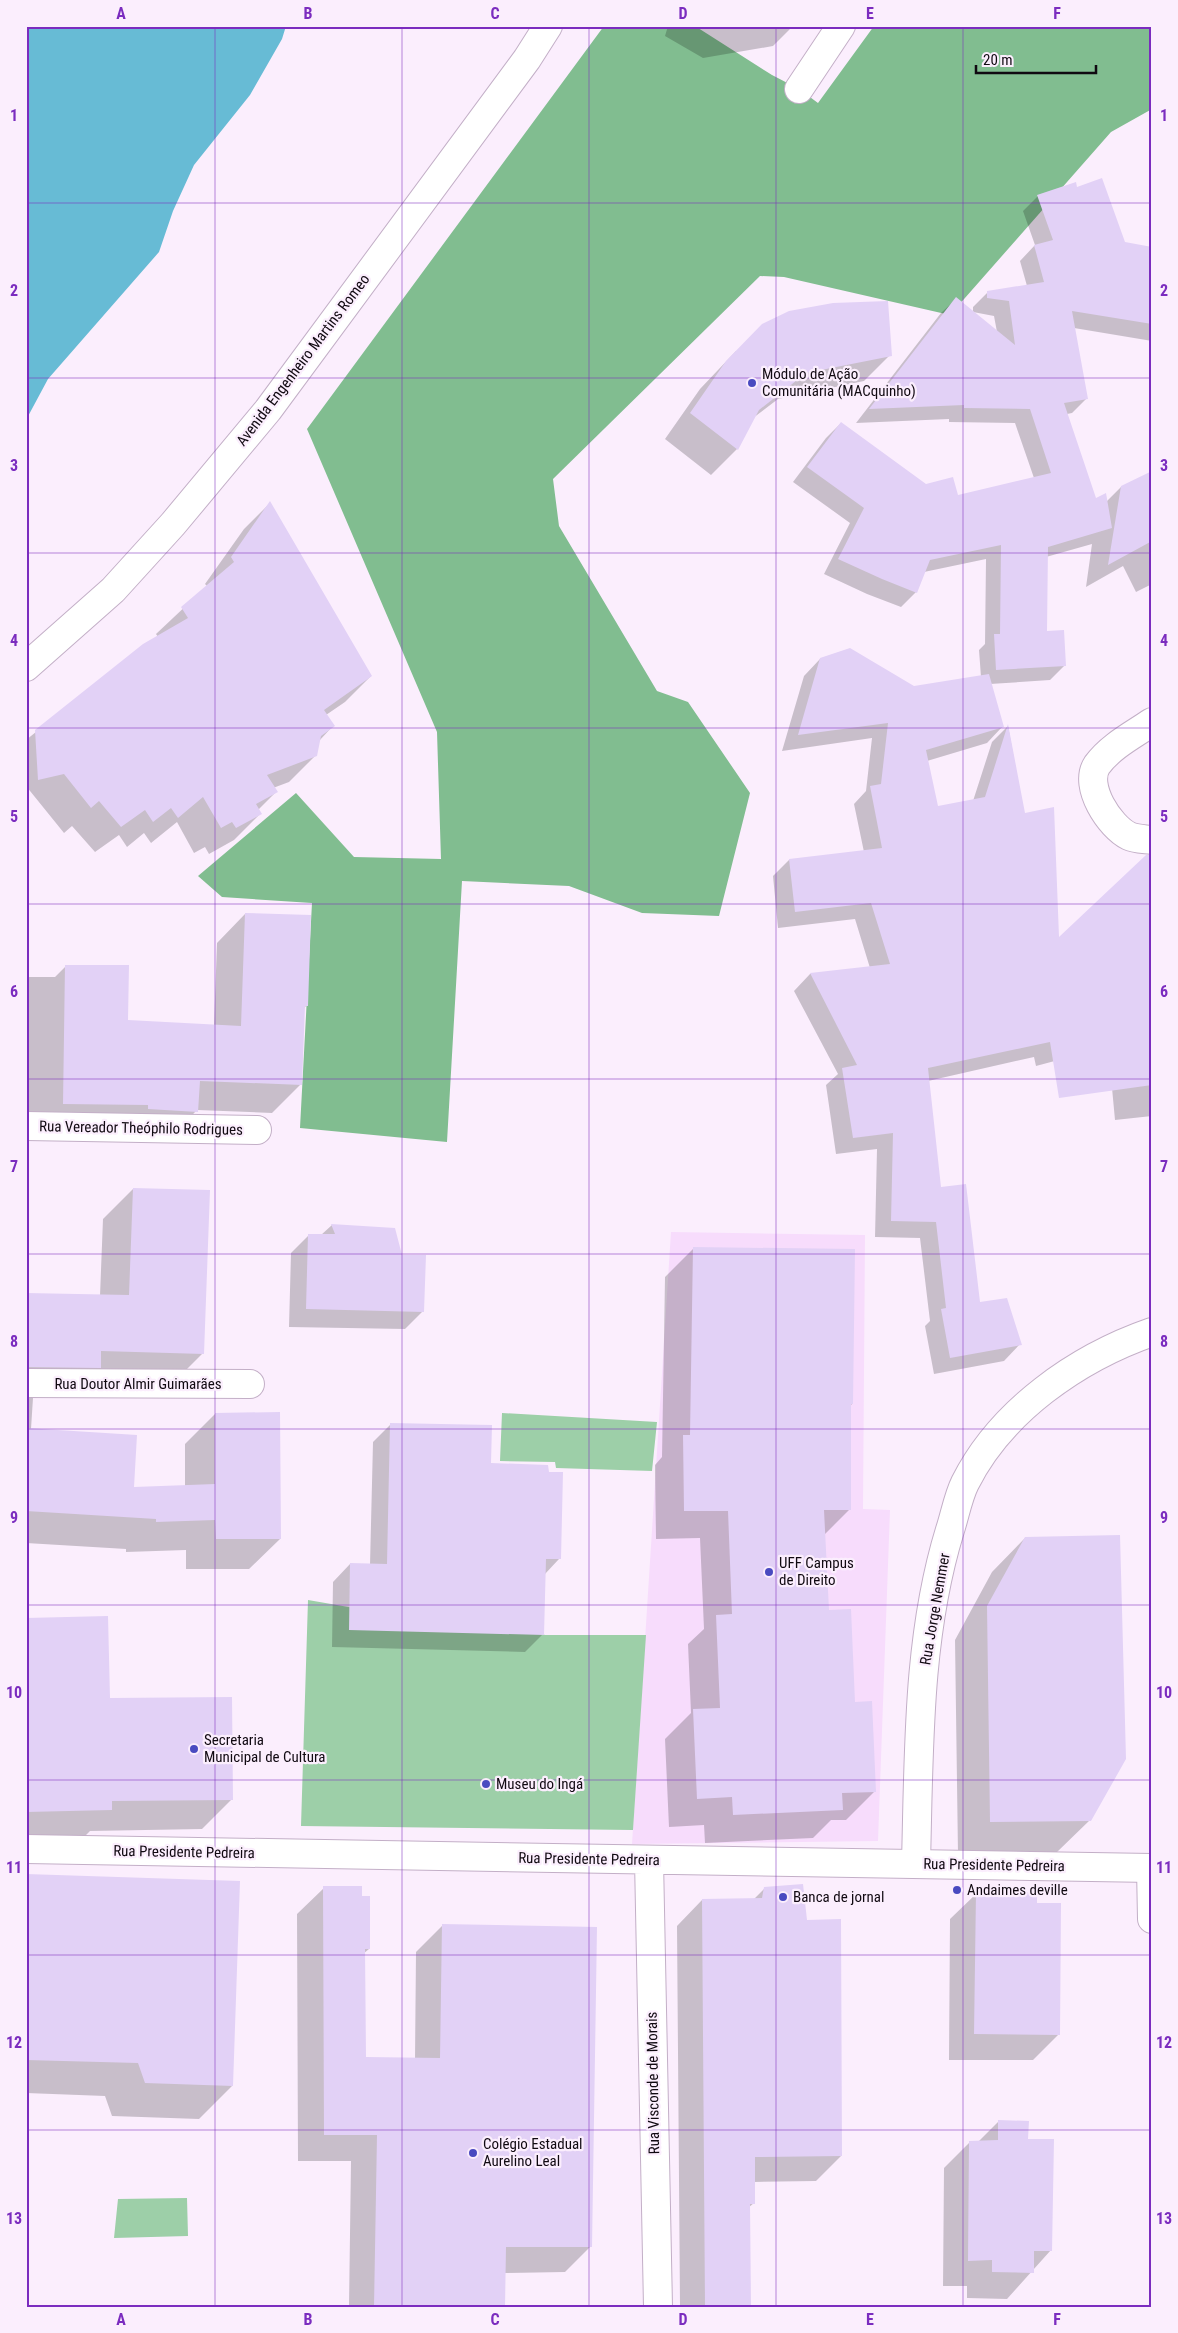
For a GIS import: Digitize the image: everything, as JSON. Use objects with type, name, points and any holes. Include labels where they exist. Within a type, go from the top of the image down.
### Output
[{"type":"street","name":"Avenida Engenheiro Martins Romeo","points":[[26,667],[113,590],[173,524],[268,410],[528,59],[548,26]]},
{"type":"street","points":[[799,88],[841,26]]},
{"type":"street","points":[[1152,722],[1108,753],[1096,767],[1094,783],[1098,802],[1107,816],[1129,836],[1152,840]]},
{"type":"street","name":"Rua Vereador Theóphilo Rodrigues","points":[[26,1126],[257,1130]]},
{"type":"street","name":"Rua Jorge Nemmer","points":[[916,1863],[921,1694],[939,1567],[965,1484],[988,1449],[1024,1405],[1068,1372],[1137,1337],[1152,1332]]},
{"type":"street","name":"Rua Doutor Almir Guimarães","points":[[26,1384],[250,1384]]},
{"type":"street","name":"Rua Presidente Pedreira","points":[[26,1849],[1151,1868]]},
{"type":"street","name":"Rua Visconde de Morais","points":[[649,1860],[658,2307]]},
{"type":"street","points":[[1151,1868],[1152,1919]]},
{"type":"shaded area","name":"UFF Campus de Direito","points":[[671,1232],[865,1235],[863,1509],[890,1510],[878,1841],[632,1844]]},
{"type":"green space","points":[[604,26],[695,26],[772,75],[799,89],[818,103],[874,26],[1152,26],[1152,109],[1111,132],[950,315],[784,277],[760,276],[553,479],[559,526],[657,691],[688,702],[750,793],[719,916],[642,913],[569,886],[462,881],[447,1142],[300,1128],[312,903],[222,897],[198,876],[296,793],[354,857],[441,859],[437,732],[307,429]]},
{"type":"green space","points":[[502,1413],[657,1422],[652,1471],[556,1468],[555,1462],[500,1461]]},
{"type":"green space","points":[[308,1600],[441,1623],[534,1631],[545,1635],[646,1635],[633,1830],[301,1826]]},
{"type":"green space","points":[[187,2198],[188,2236],[114,2238],[118,2199]]},
{"type":"water","points":[[26,26],[286,26],[282,39],[250,95],[194,165],[173,211],[159,252],[48,379],[26,420]]},
{"type":"building","points":[[1102,178],[1125,242],[1152,247],[1152,324],[1072,311],[1088,399],[1064,403],[1096,498],[1106,493],[1112,528],[1048,547],[1047,631],[1064,630],[1066,666],[996,670],[994,634],[1000,634],[1001,545],[930,560],[917,593],[882,579],[838,559],[864,508],[807,467],[841,422],[926,484],[953,477],[958,495],[1051,473],[1030,409],[964,408],[964,405],[869,409],[956,297],[1015,345],[1009,301],[987,298],[987,291],[1044,282],[1034,245],[1053,240],[1037,195],[1076,182],[1077,187]]},
{"type":"building","name":"Módulo de Ação Comunitária (MACquinho)","points":[[888,301],[892,356],[806,373],[759,410],[738,450],[690,413],[726,361],[762,324],[789,311],[833,303]]},
{"type":"building","points":[[1152,471],[1152,541],[1108,565],[1121,486]]},
{"type":"building","points":[[270,501],[372,676],[324,710],[335,726],[321,736],[317,756],[267,775],[278,792],[256,804],[262,814],[236,828],[232,822],[221,828],[203,797],[178,818],[171,808],[153,822],[145,810],[121,827],[99,801],[91,808],[64,774],[38,780],[35,730],[143,644],[188,618],[181,607],[234,562],[231,557]]},
{"type":"building","points":[[850,648],[914,686],[989,674],[1004,727],[926,750],[938,806],[985,797],[1008,724],[1025,813],[1054,807],[1059,937],[1146,855],[1152,855],[1152,1085],[1059,1098],[1050,1042],[928,1068],[941,1187],[966,1184],[980,1302],[1007,1298],[1022,1345],[950,1358],[941,1309],[946,1308],[936,1222],[891,1221],[893,1133],[853,1138],[842,1068],[857,1065],[810,973],[890,964],[871,903],[795,912],[789,859],[882,848],[870,786],[881,784],[888,723],[798,735],[820,658]]},
{"type":"building","points":[[245,913],[311,915],[308,1006],[305,1006],[302,1085],[200,1081],[198,1112],[148,1109],[148,1105],[63,1104],[65,965],[129,965],[128,1020],[241,1026]]},
{"type":"building","points":[[133,1188],[210,1190],[204,1354],[101,1351],[101,1368],[26,1367],[26,1293],[129,1295]]},
{"type":"building","points":[[331,1224],[395,1228],[402,1255],[426,1255],[424,1312],[306,1309],[308,1234],[335,1234]]},
{"type":"building","name":"UFF Campus de Direito","points":[[693,1247],[855,1249],[853,1404],[851,1404],[851,1510],[824,1510],[829,1610],[851,1609],[855,1702],[872,1701],[876,1792],[842,1793],[843,1810],[733,1815],[732,1797],[697,1799],[693,1709],[720,1708],[716,1615],[732,1614],[728,1511],[684,1511],[683,1435],[690,1435]]},
{"type":"building","points":[[280,1412],[281,1539],[216,1539],[215,1520],[156,1522],[156,1519],[26,1511],[26,1428],[137,1435],[134,1487],[215,1484],[215,1413]]},
{"type":"building","points":[[390,1423],[492,1425],[491,1463],[548,1465],[549,1472],[563,1472],[561,1559],[546,1559],[544,1635],[349,1630],[350,1563],[387,1564]]},
{"type":"building","points":[[1120,1535],[1126,1759],[1091,1821],[990,1822],[987,1606],[1025,1537]]},
{"type":"building","points":[[108,1616],[110,1698],[232,1697],[233,1800],[112,1801],[112,1810],[26,1812],[26,1618]]},
{"type":"building","points":[[26,1874],[240,1881],[233,2086],[145,2083],[138,2063],[26,2060]]},
{"type":"building","points":[[803,1884],[807,1920],[841,1919],[842,2156],[755,2157],[755,2204],[750,2204],[751,2307],[705,2307],[702,1899],[762,1898],[764,1887]]},
{"type":"building","points":[[323,1886],[362,1886],[362,1896],[370,1896],[370,1949],[365,1949],[366,2057],[440,2058],[442,1924],[597,1927],[592,2247],[506,2247],[505,2307],[374,2307],[377,2135],[324,2135]]},
{"type":"building","points":[[976,1892],[1037,1892],[1037,1903],[1061,1903],[1060,2035],[974,2034]]},
{"type":"building","points":[[998,2120],[1029,2121],[1028,2139],[1054,2139],[1052,2251],[1034,2251],[1034,2273],[992,2272],[992,2260],[968,2261],[969,2141],[998,2140]]},
{"type":"place","name":"Módulo de Ação Comunitária (MACquinho)","points":[[752,383]]},
{"type":"place","name":"UFF Campus de Direito","points":[[769,1572]]},
{"type":"place","name":"Secretaria Municipal de Cultura","points":[[194,1749]]},
{"type":"place","name":"Museu do Ingá","points":[[486,1784]]},
{"type":"place","name":"Andaimes deville","points":[[957,1890]]},
{"type":"place","name":"Banca de jornal","points":[[783,1897]]},
{"type":"place","name":"Colégio Estadual Aurelino Leal","points":[[473,2153]]}]
